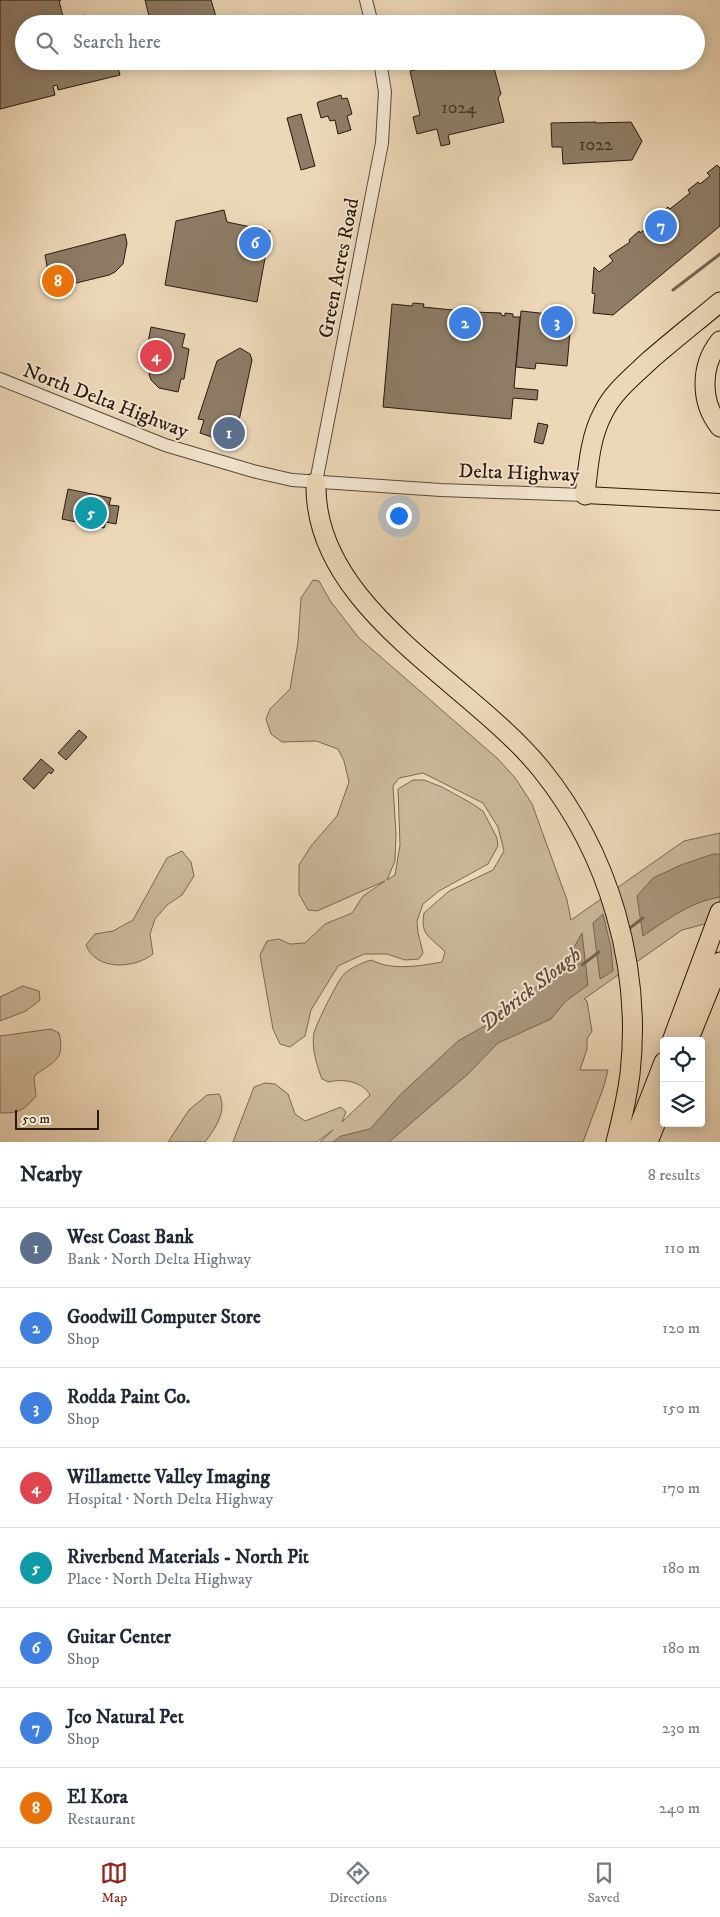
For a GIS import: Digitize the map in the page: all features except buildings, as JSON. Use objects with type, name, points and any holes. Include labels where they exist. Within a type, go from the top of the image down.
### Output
[{"type":"highway","points":[[585,495],[592,443],[602,413],[610,401],[634,374],[720,302]]},
{"type":"highway","points":[[720,341],[711,355],[707,366],[705,390],[712,415],[720,427]]},
{"type":"highway","points":[[316,482],[315,500],[319,521],[336,561],[350,586],[381,622],[476,704],[540,768],[580,826],[593,852],[611,897],[623,941],[629,985],[631,1058],[626,1096],[616,1142]]},
{"type":"highway","name":"Delta Highway","points":[[585,495],[720,502]]},
{"type":"highway","points":[[673,1037],[720,912]]},
{"type":"highway","points":[[690,1037],[720,962]]},
{"type":"highway","points":[[690,1037],[720,976]]},
{"type":"highway","points":[[633,1142],[660,1072]]},
{"type":"highway","points":[[648,1142],[660,1112]]},
{"type":"street","points":[[366,0],[370,15]]},
{"type":"street","name":"Green Acres Road","points":[[316,482],[382,143],[385,92],[381,70]]},
{"type":"street","name":"North Delta Highway","points":[[0,379],[166,445],[253,471],[292,480],[316,482]]},
{"type":"street","name":"Delta Highway","points":[[316,482],[440,490],[585,495]]},
{"type":"shaded area","points":[[313,580],[319,581],[331,602],[359,638],[498,759],[516,779],[532,804],[567,900],[571,920],[684,841],[720,833],[720,920],[682,930],[584,999],[587,1001],[592,1031],[587,1039],[587,1049],[580,1070],[608,1070],[583,1142],[320,1142],[333,1130],[317,1142],[233,1142],[254,1087],[265,1083],[275,1084],[288,1094],[295,1114],[305,1121],[341,1107],[346,1112],[342,1122],[370,1095],[358,1084],[346,1081],[329,1082],[322,1079],[320,1074],[316,1062],[313,1038],[332,993],[344,974],[350,969],[371,960],[397,967],[442,962],[445,952],[427,935],[423,927],[424,913],[449,891],[493,870],[504,851],[498,827],[483,803],[423,773],[399,778],[393,786],[396,834],[395,861],[387,880],[395,875],[400,845],[398,789],[413,780],[424,780],[442,787],[483,811],[497,838],[498,846],[488,864],[439,891],[423,904],[417,921],[423,953],[419,959],[405,960],[387,954],[364,954],[338,966],[311,1010],[305,1036],[290,1047],[280,1044],[273,1029],[260,955],[267,941],[279,939],[290,944],[305,943],[325,924],[352,913],[363,896],[385,881],[317,911],[308,910],[299,894],[299,865],[311,846],[337,816],[349,782],[344,761],[338,749],[316,741],[282,742],[271,734],[266,719],[270,709],[290,689],[298,642],[301,598]]},
{"type":"shaded area","points":[[182,851],[191,862],[194,876],[182,895],[167,905],[155,919],[150,934],[153,954],[136,963],[126,965],[116,965],[98,959],[86,945],[95,934],[113,931],[133,920],[167,858]]},
{"type":"shaded area","points":[[713,854],[720,854],[720,897],[689,907],[643,936],[637,896],[653,878],[681,865]]},
{"type":"shaded area","points":[[603,914],[611,948],[613,971],[600,979],[593,923]]},
{"type":"shaded area","points":[[582,933],[588,985],[566,1001],[551,1019],[498,1043],[468,1074],[389,1142],[333,1142],[341,1136],[370,1129],[400,1095],[458,1041],[488,1024],[513,1001],[534,989],[569,956]]},
{"type":"shaded area","points":[[23,986],[39,991],[40,1000],[26,1011],[0,1021],[0,997]]},
{"type":"shaded area","points":[[51,1029],[59,1033],[61,1041],[60,1054],[54,1062],[36,1074],[34,1078],[36,1096],[21,1110],[0,1113],[0,1036]]},
{"type":"shaded area","points":[[219,1094],[222,1106],[221,1113],[213,1131],[205,1142],[168,1142],[189,1110],[207,1095]]},
{"type":"waterway","points":[[673,290],[720,254]]},
{"type":"waterway","name":"Debrick Slough","points":[[626,931],[643,918]]},
{"type":"waterway","name":"Debrick Slough","points":[[582,965],[599,952]]},
{"type":"place","name":"Jco Natural Pet","points":[[661,226]]},
{"type":"place","name":"Guitar Center","points":[[255,243]]},
{"type":"place","name":"El Kora","points":[[58,281]]},
{"type":"place","name":"Rodda Paint Co.","points":[[557,322]]},
{"type":"place","name":"Goodwill Computer Store","points":[[465,323]]},
{"type":"place","name":"Willamette Valley Imaging","points":[[156,356]]},
{"type":"place","name":"West Coast Bank","points":[[229,433]]},
{"type":"place","name":"Riverbend Materials - North Pit","points":[[91,513]]}]
